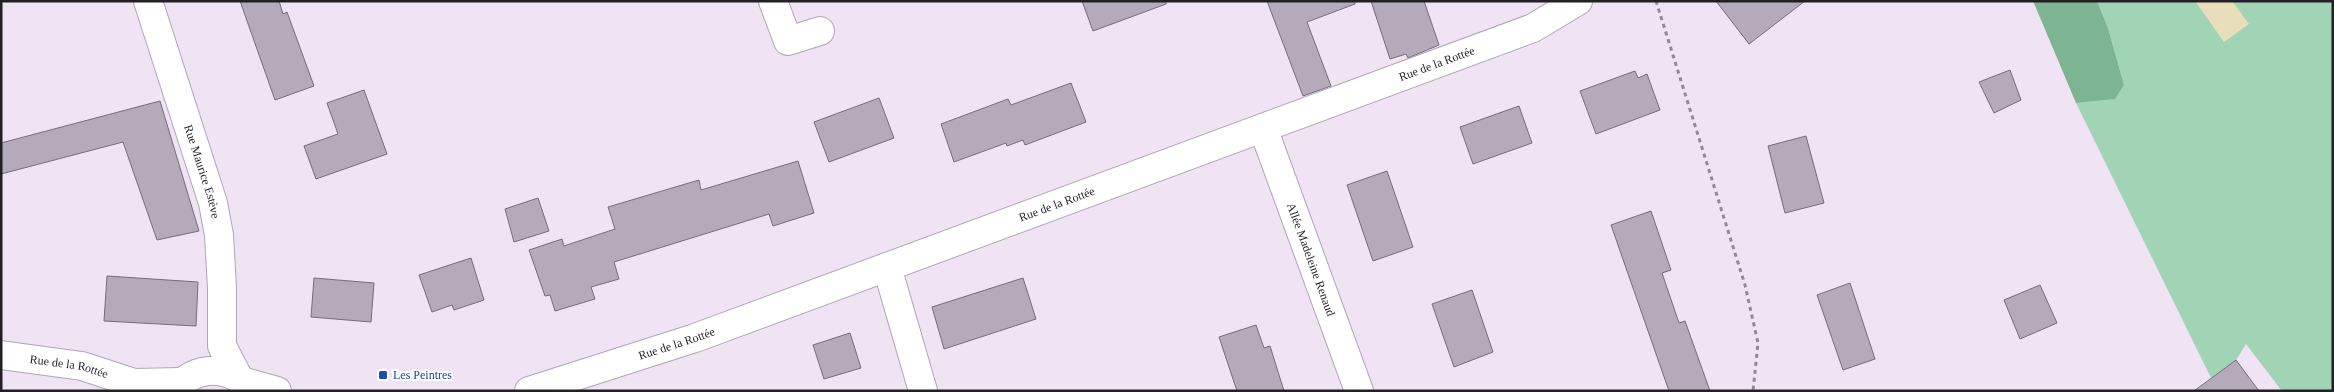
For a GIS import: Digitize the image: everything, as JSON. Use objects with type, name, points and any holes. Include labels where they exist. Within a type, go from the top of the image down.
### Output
[{"type":"street","name":"Rue Maurice Estève","points":[[148,1],[213,202],[219,235],[222,288],[222,346],[246,383]]},
{"type":"street","points":[[773,1],[788,41],[820,31]]},
{"type":"street","name":"Rue de la Rottée","points":[[529,391],[695,338],[1533,28],[1578,1]]},
{"type":"street","name":"Allée Madeleine Renaud","points":[[1263,128],[1359,391]]},
{"type":"street","points":[[887,267],[922,391]]},
{"type":"street","points":[[184,382],[222,346]]},
{"type":"street","name":"Rue de la Rottée","points":[[1,355],[82,366],[137,387],[184,382],[211,370],[225,372],[246,383]]},
{"type":"street","points":[[246,383],[277,391]]},
{"type":"path","points":[[1656,1],[1745,285],[1758,343],[1753,391]]},
{"type":"green space","points":[[2033,1],[2097,1],[2108,28],[2124,85],[2115,99],[2076,103]]},
{"type":"green space","points":[[2097,1],[2333,1],[2333,391],[2282,391],[2246,344],[2236,360],[2211,378],[2076,103],[2114,99],[2124,85],[2108,28]]},
{"type":"sand","points":[[2195,1],[2232,1],[2249,24],[2224,42]]},
{"type":"building","points":[[240,1],[279,1],[283,14],[287,12],[314,86],[275,100]]},
{"type":"building","points":[[1082,1],[1166,1],[1166,4],[1093,31]]},
{"type":"building","points":[[1267,1],[1355,1],[1355,4],[1307,22],[1331,86],[1303,96]]},
{"type":"building","points":[[1371,1],[1424,1],[1439,45],[1408,58],[1406,54],[1390,59]]},
{"type":"building","points":[[1716,1],[1805,1],[1749,44]]},
{"type":"building","points":[[2010,70],[2021,100],[1994,113],[1979,82]]},
{"type":"building","points":[[1635,71],[1638,78],[1647,74],[1660,110],[1596,134],[1580,91]]},
{"type":"building","points":[[1071,83],[1086,122],[1025,145],[1023,140],[1007,146],[1006,143],[954,162],[941,124],[1008,99],[1011,105]]},
{"type":"building","points":[[364,90],[387,154],[316,179],[304,146],[338,134],[327,103]]},
{"type":"building","points":[[879,98],[894,138],[829,162],[814,122]]},
{"type":"building","points":[[160,101],[199,231],[157,240],[123,142],[1,174],[1,143]]},
{"type":"building","points":[[1519,106],[1532,143],[1473,164],[1460,127]]},
{"type":"building","points":[[1806,136],[1824,203],[1785,213],[1768,146]]},
{"type":"building","points":[[798,161],[814,213],[773,226],[769,214],[614,262],[619,279],[591,287],[595,299],[555,311],[550,295],[545,296],[529,250],[562,239],[564,246],[615,229],[608,207],[699,180],[701,190]]},
{"type":"building","points":[[1387,171],[1413,247],[1373,261],[1347,185]]},
{"type":"building","points":[[538,198],[549,231],[514,242],[505,209]]},
{"type":"building","points":[[1651,211],[1671,270],[1662,273],[1679,323],[1685,321],[1710,391],[1669,391],[1611,225]]},
{"type":"building","points":[[471,258],[484,300],[454,310],[452,305],[432,312],[419,275]]},
{"type":"building","points":[[107,276],[198,282],[196,326],[104,321]]},
{"type":"building","points":[[314,278],[374,283],[371,322],[311,317]]},
{"type":"building","points":[[1023,278],[1036,319],[944,349],[932,307]]},
{"type":"building","points":[[1850,283],[1875,359],[1843,370],[1817,295]]},
{"type":"building","points":[[2040,285],[2057,323],[2020,339],[2004,300]]},
{"type":"building","points":[[1472,290],[1493,352],[1454,367],[1432,304]]},
{"type":"building","points":[[1256,325],[1264,348],[1270,346],[1284,391],[1237,391],[1219,337]]},
{"type":"building","points":[[850,333],[861,368],[824,379],[813,345]]},
{"type":"building","points":[[2236,360],[2259,391],[2194,391]]},
{"type":"place","name":"Les Peintres","points":[[383,375]]}]
